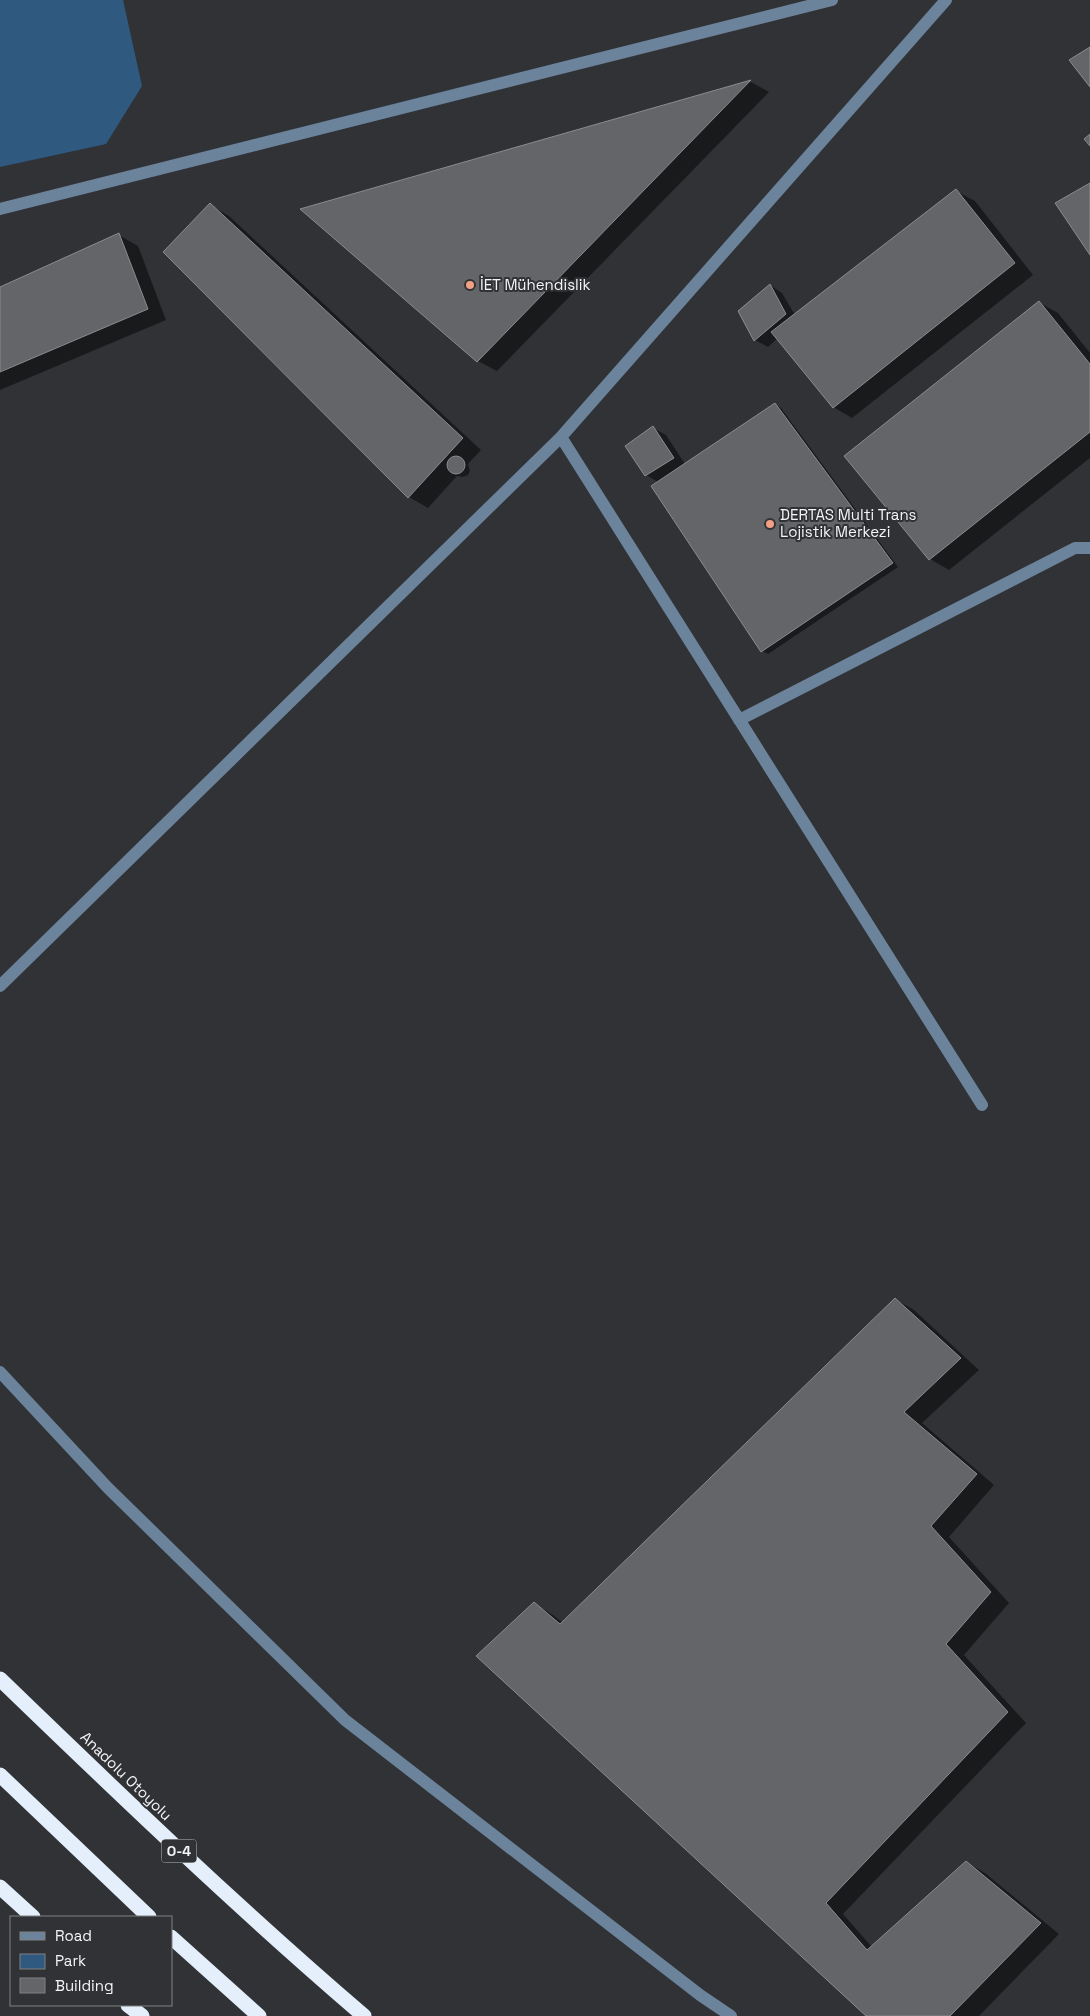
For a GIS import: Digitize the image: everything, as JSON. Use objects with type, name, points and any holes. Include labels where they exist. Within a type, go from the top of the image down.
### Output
[{"type":"highway","name":"Anadolu Otoyolu","points":[[0,1679],[131,1806],[268,1933],[364,2016]]},
{"type":"highway","points":[[0,1775],[148,1916]]},
{"type":"highway","points":[[0,1887],[32,1916]]},
{"type":"highway","points":[[172,1938],[259,2016]]},
{"type":"highway","points":[[129,2006],[142,2016]]},
{"type":"street","points":[[0,209],[832,0]]},
{"type":"street","points":[[0,986],[561,437],[946,0]]},
{"type":"street","points":[[561,437],[982,1105]]},
{"type":"street","points":[[739,720],[1075,548],[1090,548]]},
{"type":"street","points":[[0,1372],[108,1488],[345,1720],[700,1995],[731,2016]]},
{"type":"green space","points":[[0,0],[123,0],[142,86],[106,144],[0,167]]},
{"type":"building","points":[[1090,47],[1090,87],[1069,60]]},
{"type":"building","name":"İET Mühendislik","points":[[751,80],[477,362],[300,209]]},
{"type":"building","points":[[1090,134],[1090,146],[1084,139]]},
{"type":"building","points":[[1090,183],[1090,255],[1055,203]]},
{"type":"building","points":[[956,189],[1015,263],[833,408],[771,332]]},
{"type":"building","points":[[210,203],[463,438],[408,498],[163,252]]},
{"type":"building","points":[[119,233],[148,309],[0,372],[0,287]]},
{"type":"building","points":[[770,284],[786,314],[754,341],[738,311]]},
{"type":"building","points":[[1039,301],[1090,364],[1090,432],[929,560],[844,456]]},
{"type":"building","name":"DERTAS Multi Trans Lojistik Merkezi","points":[[775,403],[893,563],[761,652],[651,486]]},
{"type":"building","points":[[653,426],[674,458],[645,476],[625,446]]},
{"type":"building","points":[[452,456],[460,456],[465,461],[463,472],[452,474],[447,469],[447,461]]},
{"type":"building","points":[[895,1298],[961,1358],[904,1412],[977,1474],[931,1526],[991,1592],[946,1644],[1008,1712],[826,1903],[867,1950],[966,1861],[1041,1923],[950,2016],[866,2016],[476,1656],[534,1602],[560,1624]]},
{"type":"place","name":"İET Mühendislik","points":[[470,285]]},
{"type":"place","name":"DERTAS Multi Trans Lojistik Merkezi","points":[[770,524]]}]
